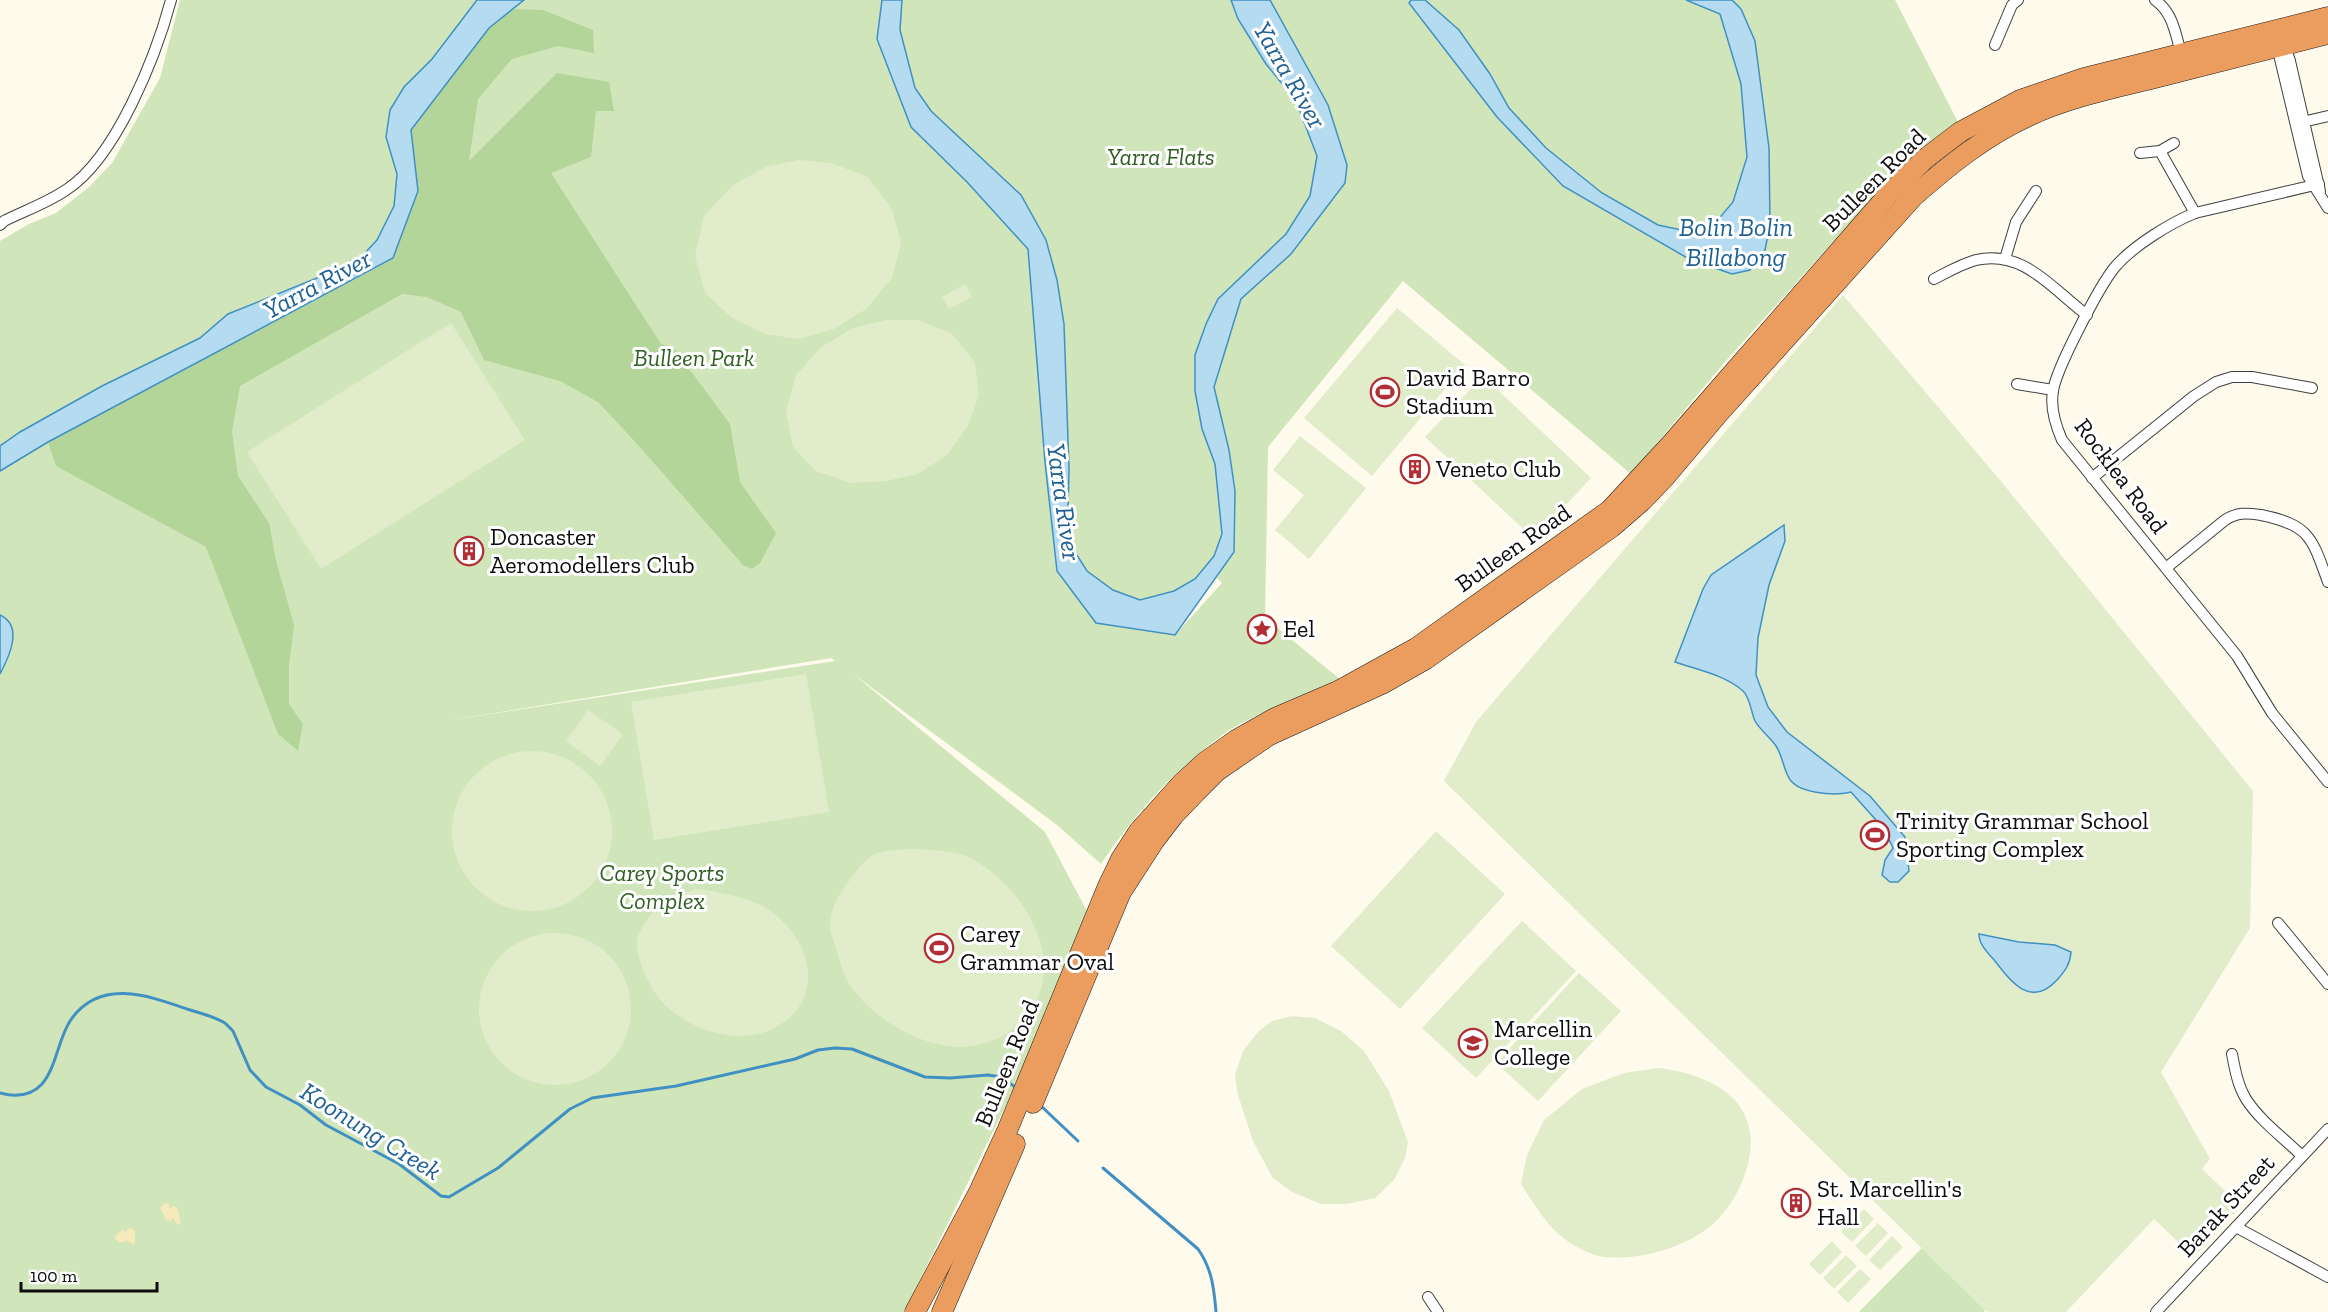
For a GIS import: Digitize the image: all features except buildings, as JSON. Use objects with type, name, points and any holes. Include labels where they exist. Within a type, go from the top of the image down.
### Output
[{"type":"highway","name":"Bulleen Road","points":[[2102,82],[2279,40],[2328,17]]},
{"type":"highway","name":"Bulleen Road","points":[[915,1312],[979,1192],[1044,1059],[1121,892],[1142,858],[1174,815],[1217,771],[1268,736],[1372,689],[1426,659],[1612,527],[1665,477],[1718,414],[1913,197],[1946,167],[1973,148],[2027,117],[2102,82],[2181,53],[2328,34]]},
{"type":"highway","name":"Bulleen Road","points":[[942,1312],[1044,1059]]},
{"type":"street","points":[[0,225],[67,190],[86,174],[100,157],[145,76],[161,36],[171,0]]},
{"type":"street","points":[[1995,45],[2012,5],[2018,0]]},
{"type":"street","points":[[2155,0],[2165,8],[2171,18],[2181,53]]},
{"type":"street","points":[[2279,40],[2315,184],[2328,208]]},
{"type":"street","points":[[2300,123],[2328,116]]},
{"type":"street","points":[[2140,153],[2160,151],[2174,143]]},
{"type":"street","points":[[2160,151],[2195,213]]},
{"type":"street","name":"Rocklea Road","points":[[2315,184],[2195,213],[2171,225],[2121,261],[2106,279],[2060,369],[2053,390],[2052,410],[2058,431],[2068,448],[2243,664],[2271,713],[2326,777]]},
{"type":"street","points":[[2005,259],[2016,222],[2036,191]]},
{"type":"street","points":[[1934,279],[1976,260],[2005,259],[2017,262],[2035,272],[2087,315]]},
{"type":"street","points":[[2092,478],[2194,396],[2216,382],[2232,377],[2252,376],[2312,388]]},
{"type":"street","points":[[2017,384],[2053,390]]},
{"type":"street","points":[[2166,568],[2225,520],[2235,514],[2246,513],[2287,521],[2301,529],[2314,545],[2328,582]]},
{"type":"street","points":[[2278,923],[2328,984]]},
{"type":"street","points":[[2232,1054],[2236,1076],[2246,1099],[2302,1156]]},
{"type":"street","name":"Barak Street","points":[[2156,1312],[2328,1129]]},
{"type":"street","points":[[2236,1227],[2328,1277]]},
{"type":"street","points":[[1428,1297],[1438,1312]]},
{"type":"green space","points":[[180,0],[477,0],[432,59],[404,87],[390,152],[397,174],[394,206],[377,240],[364,254],[327,274],[228,314],[200,338],[102,386],[20,432],[0,446],[0,241],[29,224],[56,213],[89,187],[112,163],[160,78]]},
{"type":"green space","points":[[524,0],[882,0],[877,39],[911,127],[967,182],[1028,249],[1045,462],[1057,571],[1175,635],[1222,583],[1217,578],[1234,552],[1235,491],[1229,450],[1214,387],[1241,299],[1291,254],[1345,183],[1328,105],[1270,0],[1895,0],[1958,122],[1904,163],[1724,363],[1631,474],[1403,281],[1268,447],[1265,618],[1341,680],[1258,715],[1220,737],[1160,790],[1123,833],[1101,864],[1057,825],[852,673],[1045,832],[1088,913],[1015,1087],[904,1312],[0,1312],[0,471],[48,442],[393,259],[418,191],[411,130],[489,28]],"holes":[[[831,658],[835,661],[439,722]]]},
{"type":"green space","name":"Yarra Flats","points":[[902,0],[1231,0],[1238,19],[1266,64],[1296,101],[1317,156],[1310,196],[1286,234],[1219,299],[1202,429],[1215,464],[1222,535],[1213,557],[1195,579],[1174,591],[1140,600],[1113,590],[1087,571],[1075,552],[1068,511],[1069,469],[1064,324],[1057,280],[1046,240],[1021,195],[931,111],[915,88],[900,30]]},
{"type":"green space","points":[[514,9],[543,10],[593,30],[594,53],[558,46],[512,59],[478,99],[469,161],[557,73],[609,82],[614,111],[596,111],[591,157],[551,173],[661,344],[673,347],[730,424],[740,482],[776,533],[760,563],[752,569],[743,565],[598,402],[560,381],[484,360],[461,312],[427,297],[402,294],[240,386],[232,432],[238,476],[269,523],[276,561],[294,625],[289,665],[289,704],[303,724],[298,751],[278,734],[206,547],[56,466],[48,442],[393,259],[418,191],[411,130],[489,28]]},
{"type":"green space","points":[[799,160],[831,163],[868,177],[892,209],[901,243],[892,278],[866,309],[834,329],[798,339],[765,334],[732,318],[705,293],[695,256],[704,216],[733,185],[768,166]]},
{"type":"green space","points":[[965,284],[972,297],[949,309],[942,297]]},
{"type":"green space","name":"Trinity Grammar School Sporting Complex","points":[[1843,295],[2000,480],[2253,791],[2250,928],[2161,1072],[2210,1159],[2202,1169],[2241,1206],[2194,1257],[2154,1219],[2066,1312],[1987,1312],[1444,781],[1476,722]]},
{"type":"green space","name":"David Barro Stadium","points":[[1397,308],[1465,365],[1372,476],[1304,418]]},
{"type":"green space","points":[[886,320],[919,320],[952,334],[975,362],[979,395],[968,426],[947,455],[918,474],[886,481],[851,483],[816,471],[793,447],[786,412],[796,375],[821,347],[853,328]]},
{"type":"green space","points":[[451,323],[525,440],[321,569],[247,452]]},
{"type":"green space","points":[[1483,376],[1591,478],[1534,539],[1425,437]]},
{"type":"green space","points":[[1300,436],[1366,488],[1309,559],[1275,530],[1304,495],[1273,470]]},
{"type":"green space","points":[[806,674],[829,812],[654,840],[631,702]]},
{"type":"green space","points":[[588,710],[623,734],[600,766],[566,741]]},
{"type":"green space","points":[[532,751],[548,752],[563,757],[577,764],[589,774],[599,786],[606,800],[611,815],[611,847],[606,862],[599,876],[589,888],[577,898],[563,905],[548,910],[532,911],[516,910],[501,905],[487,898],[475,888],[465,876],[458,862],[453,847],[452,831],[453,815],[458,800],[465,786],[475,774],[487,764],[501,757],[516,752]]},
{"type":"green space","points":[[1436,831],[1505,894],[1400,1009],[1331,946]]},
{"type":"green space","name":"Carey Grammar Oval","points":[[909,849],[949,852],[972,859],[1009,888],[1036,929],[1043,952],[1044,974],[1038,996],[1019,1023],[1007,1033],[987,1043],[954,1047],[937,1044],[902,1030],[870,1008],[848,982],[845,975],[830,929],[830,919],[836,902],[862,864],[873,855]]},
{"type":"green space","points":[[698,889],[730,895],[760,905],[791,931],[802,948],[807,966],[808,984],[802,1001],[791,1016],[772,1029],[744,1036],[715,1033],[701,1028],[664,1004],[650,984],[637,950],[641,931],[648,918],[663,902],[675,895]]},
{"type":"green space","points":[[1522,921],[1576,971],[1476,1078],[1422,1028]]},
{"type":"green space","points":[[555,933],[584,939],[609,955],[625,980],[631,1009],[625,1038],[609,1063],[584,1079],[555,1085],[526,1079],[501,1063],[485,1038],[479,1009],[485,980],[501,955],[526,939]]},
{"type":"green space","points":[[1579,973],[1621,1011],[1538,1101],[1496,1063]]},
{"type":"green space","points":[[1292,1016],[1315,1018],[1341,1031],[1364,1051],[1389,1091],[1408,1142],[1405,1158],[1394,1180],[1375,1198],[1346,1204],[1321,1204],[1292,1192],[1273,1178],[1253,1141],[1238,1095],[1235,1075],[1243,1051],[1259,1031],[1272,1021]]},
{"type":"green space","points":[[1659,1068],[1701,1078],[1719,1087],[1733,1098],[1744,1113],[1750,1130],[1750,1150],[1745,1174],[1729,1206],[1714,1223],[1691,1239],[1662,1250],[1632,1257],[1604,1257],[1584,1251],[1559,1234],[1536,1207],[1521,1184],[1527,1155],[1544,1120],[1582,1089],[1624,1073]]},
{"type":"green space","points":[[1864,1209],[1874,1219],[1852,1242],[1841,1232]]},
{"type":"green space","points":[[1878,1223],[1888,1233],[1866,1256],[1855,1246]]},
{"type":"green space","points":[[1892,1236],[1903,1247],[1880,1270],[1869,1260]]},
{"type":"green space","points":[[1832,1241],[1842,1252],[1820,1275],[1809,1264]]},
{"type":"green space","points":[[1922,1248],[1985,1310],[1984,1312],[1859,1312]]},
{"type":"green space","points":[[1846,1255],[1857,1266],[1834,1289],[1823,1278]]},
{"type":"green space","points":[[1860,1269],[1871,1279],[1848,1303],[1837,1292]]},
{"type":"sand","points":[[164,1203],[169,1204],[169,1210],[172,1206],[177,1207],[181,1223],[177,1225],[173,1218],[171,1221],[166,1220],[160,1208]]},
{"type":"sand","points":[[128,1228],[135,1230],[133,1245],[127,1240],[121,1243],[114,1238],[120,1231],[124,1230],[126,1233]]},
{"type":"water","name":"Yarra River","points":[[477,0],[524,0],[489,28],[411,130],[418,191],[393,258],[48,442],[0,471],[0,446],[20,432],[102,386],[200,338],[228,314],[327,274],[364,254],[377,240],[394,206],[397,174],[386,137],[390,110],[404,87],[432,59]]},
{"type":"water","name":"Yarra River","points":[[882,0],[902,0],[900,30],[915,88],[931,111],[1021,195],[1046,240],[1057,280],[1064,324],[1069,469],[1068,511],[1075,552],[1087,571],[1113,590],[1140,600],[1174,591],[1195,579],[1214,556],[1222,534],[1215,464],[1202,429],[1195,391],[1195,355],[1218,299],[1286,234],[1310,196],[1317,156],[1296,101],[1266,64],[1238,19],[1231,0],[1270,0],[1328,105],[1347,165],[1345,183],[1291,254],[1241,299],[1214,387],[1229,450],[1235,491],[1234,552],[1175,635],[1096,623],[1057,571],[1045,462],[1028,249],[967,182],[911,127],[877,39]]},
{"type":"water","name":"Bolin Bolin Billabong","points":[[1411,0],[1425,0],[1459,30],[1490,74],[1509,108],[1546,148],[1602,193],[1658,225],[1705,235],[1733,202],[1747,157],[1741,84],[1720,14],[1686,0],[1732,0],[1741,9],[1755,41],[1769,148],[1770,225],[1765,250],[1750,270],[1732,274],[1689,259],[1563,186],[1497,117],[1409,3]]},
{"type":"water","points":[[1784,525],[1785,541],[1769,585],[1758,638],[1756,675],[1768,707],[1787,732],[1870,796],[1905,837],[1909,871],[1898,882],[1890,882],[1882,875],[1885,860],[1893,848],[1884,829],[1851,792],[1835,794],[1816,792],[1799,787],[1792,782],[1776,746],[1755,721],[1749,701],[1743,691],[1720,677],[1675,662],[1703,589],[1711,575]]},
{"type":"water","points":[[0,615],[7,620],[13,634],[10,651],[0,674]]},
{"type":"water","points":[[1979,934],[2019,942],[2055,945],[2071,952],[2070,960],[2063,973],[2048,988],[2039,992],[2030,992],[2015,984],[2008,977],[1984,949]]},
{"type":"waterway","name":"Koonung Creek","points":[[0,1093],[22,1094],[33,1091],[42,1084],[51,1070],[70,1021],[82,1008],[95,999],[109,995],[140,995],[216,1018],[225,1023],[233,1031],[250,1070],[266,1087],[300,1105],[326,1125],[399,1164],[441,1196],[449,1197],[498,1168],[570,1109],[592,1098],[676,1086],[795,1059],[818,1050],[852,1049],[925,1077],[988,1075],[1001,1077],[1018,1089]]},
{"type":"waterway","name":"Koonung Creek","points":[[1040,1105],[1078,1141]]},
{"type":"waterway","name":"Koonung Creek","points":[[1103,1168],[1198,1249],[1212,1279],[1216,1312]]},
{"type":"place","name":"David Barro Stadium","points":[[1385,392]]},
{"type":"place","name":"Veneto Club","points":[[1415,469]]},
{"type":"place","name":"Doncaster Aeromodellers Club","points":[[469,551]]},
{"type":"place","name":"Eel","points":[[1262,629]]},
{"type":"place","name":"Trinity Grammar School Sporting Complex","points":[[1875,835]]},
{"type":"place","name":"Carey Grammar Oval","points":[[939,948]]},
{"type":"place","name":"Marcellin College","points":[[1473,1043]]},
{"type":"place","name":"St. Marcellin's Hall","points":[[1796,1203]]},
{"type":"park label","name":"Bulleen Park","points":[[694,358]]},
{"type":"park label","name":"Carey Sports Complex","points":[[662,887]]}]
